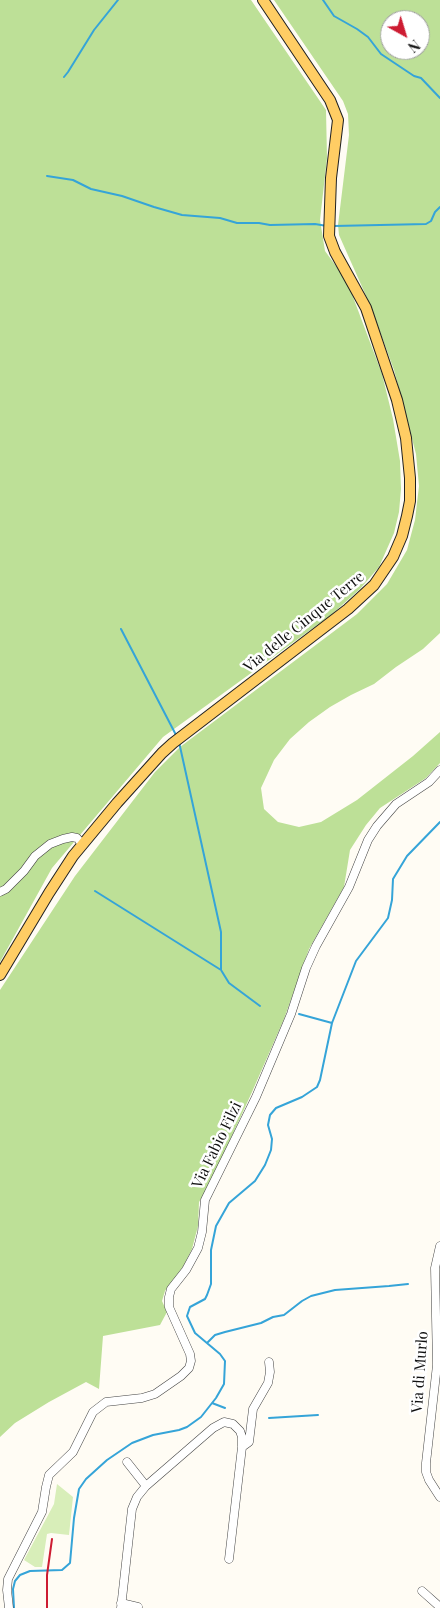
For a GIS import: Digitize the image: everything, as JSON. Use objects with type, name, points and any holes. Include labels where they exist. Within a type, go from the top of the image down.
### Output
[{"type":"main road","name":"Via delle Cinque Terre","points":[[0,975],[48,893],[82,844],[162,753],[348,609],[374,585],[393,557],[402,536],[410,501],[410,478],[406,438],[397,400],[366,308],[335,252],[329,236],[329,206],[338,120],[330,100],[263,0]]},
{"type":"street","name":"Via Fabio Filzi","points":[[8,1606],[3,1593],[8,1578],[42,1512],[49,1475],[73,1452],[93,1412],[106,1402],[142,1398],[155,1394],[189,1368],[191,1364],[190,1354],[169,1306],[169,1297],[171,1290],[186,1270],[198,1248],[202,1232],[205,1200],[256,1096],[316,946],[349,887],[368,840],[396,804],[429,782],[440,770]]},
{"type":"street","points":[[0,892],[6,889],[24,871],[35,856],[50,844],[63,838],[72,837],[82,844]]},
{"type":"street","name":"Via di Murlo","points":[[440,1246],[435,1268],[437,1365],[426,1463],[426,1472],[429,1480],[440,1497]]},
{"type":"street","points":[[242,1448],[249,1442],[253,1409],[268,1383],[269,1362]]},
{"type":"street","points":[[138,1607],[121,1606],[134,1502],[146,1486],[219,1424],[229,1422],[238,1428],[242,1437],[242,1448],[229,1559]]},
{"type":"street","points":[[127,1462],[146,1486]]},
{"type":"street","points":[[422,1591],[440,1607]]},
{"type":"green space","points":[[0,0],[251,0],[326,110],[327,158],[320,220],[325,251],[347,281],[382,374],[393,419],[400,461],[401,489],[399,512],[394,533],[379,567],[360,589],[331,615],[163,737],[52,868],[0,962]]},
{"type":"green space","points":[[274,0],[440,0],[440,633],[423,649],[374,684],[330,707],[290,739],[274,760],[261,788],[264,809],[278,822],[299,827],[321,822],[357,800],[440,732],[440,763],[426,778],[380,808],[366,825],[350,850],[344,887],[309,949],[284,1019],[208,1188],[199,1202],[198,1226],[192,1249],[183,1267],[165,1291],[162,1301],[167,1312],[160,1325],[103,1336],[99,1389],[86,1382],[15,1423],[0,1437],[0,990],[75,876],[155,772],[180,747],[357,614],[387,584],[407,550],[415,520],[419,486],[416,454],[394,370],[371,307],[339,235],[338,225],[349,135],[348,114],[343,101]]},
{"type":"green space","points":[[57,1484],[73,1497],[69,1535],[47,1534],[42,1567],[35,1567],[24,1560],[54,1504]]},
{"type":"waterway","points":[[64,77],[94,30],[118,0]]},
{"type":"waterway","points":[[323,0],[334,16],[368,37],[381,54],[414,76],[421,78],[440,98]]},
{"type":"waterway","points":[[47,176],[73,180],[91,189],[122,196],[182,215],[220,218],[237,223],[270,225],[315,224],[327,226]]},
{"type":"waterway","points":[[334,226],[426,224],[431,221],[435,212],[440,207]]},
{"type":"waterway","points":[[121,629],[176,735]]},
{"type":"waterway","points":[[179,742],[221,932],[221,970]]},
{"type":"waterway","points":[[14,1608],[13,1589],[15,1581],[20,1575],[30,1571],[62,1570],[70,1563],[79,1489],[86,1479],[107,1460],[132,1443],[153,1435],[187,1427],[201,1417],[224,1384],[225,1361],[220,1354],[195,1333],[187,1316],[190,1307],[205,1299],[211,1284],[211,1250],[216,1226],[229,1203],[255,1181],[265,1165],[271,1150],[272,1139],[268,1125],[270,1115],[276,1108],[302,1097],[317,1087],[332,1023],[356,961],[388,918],[392,900],[393,879],[407,856],[440,822]]},
{"type":"waterway","points":[[95,891],[221,970],[229,983],[260,1006]]},
{"type":"waterway","points":[[299,1014],[332,1023]]},
{"type":"waterway","points":[[207,1343],[215,1335],[284,1315],[311,1296],[335,1290],[408,1284]]},
{"type":"waterway","points":[[212,1403],[225,1408]]},
{"type":"waterway","points":[[269,1418],[318,1415]]},
{"type":"railway","points":[[47,1608],[47,1575],[52,1539]]}]
